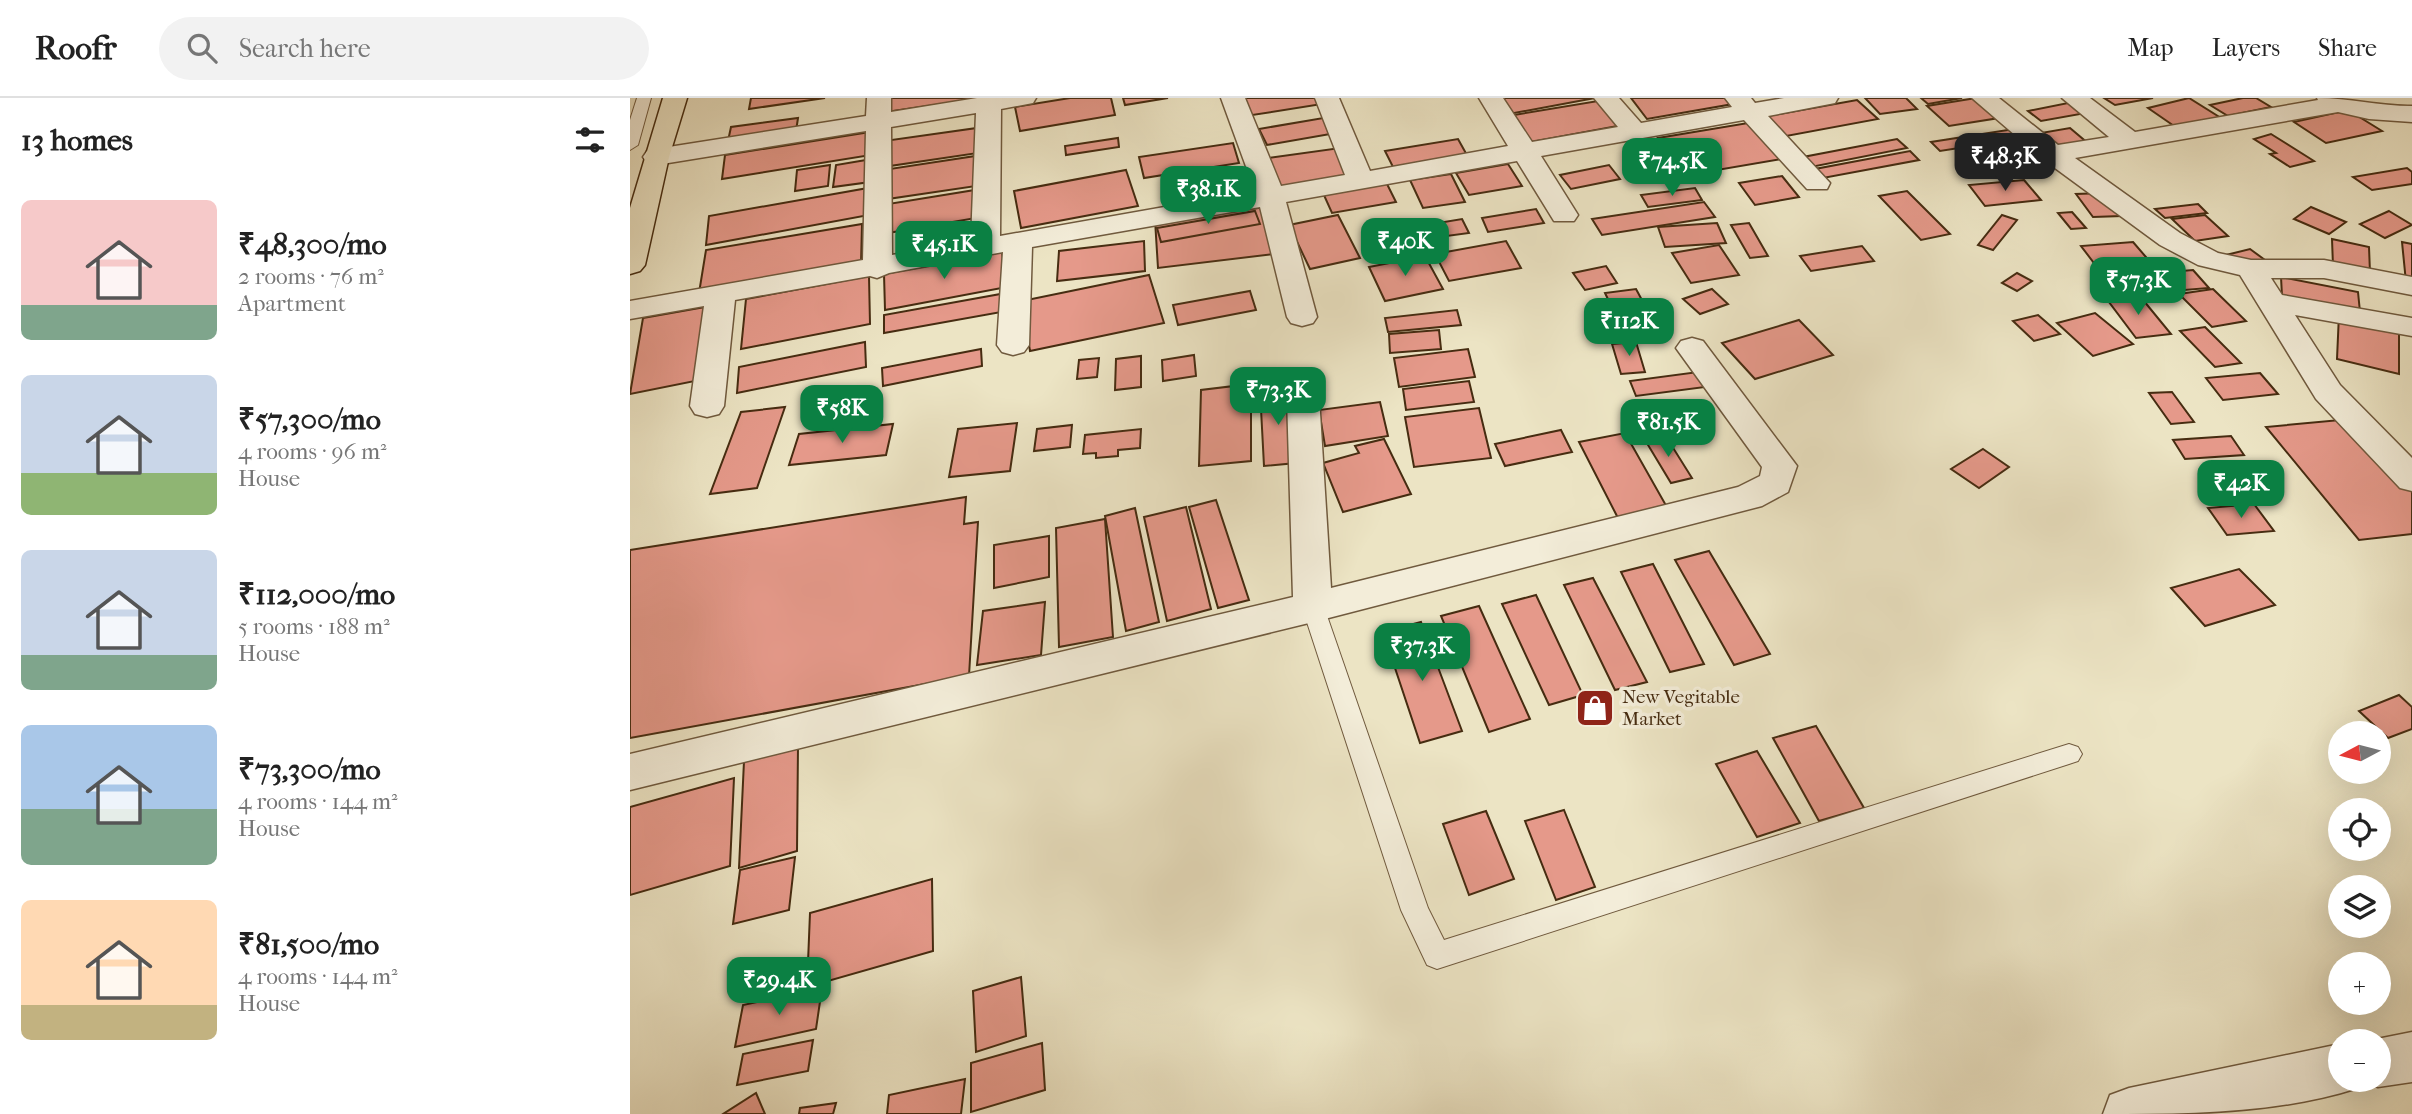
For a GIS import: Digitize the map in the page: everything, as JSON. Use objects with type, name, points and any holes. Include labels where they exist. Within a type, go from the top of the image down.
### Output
[{"type":"main road","points":[[630,265],[656,157],[675,98]]},
{"type":"street","points":[[656,157],[879,110],[1024,98]]},
{"type":"street","points":[[1233,98],[1271,196],[1302,317]]},
{"type":"street","points":[[1326,98],[1361,181]]},
{"type":"street","points":[[1491,98],[1564,215]]},
{"type":"street","points":[[1606,98],[1636,133]]},
{"type":"street","points":[[630,310],[877,269],[1271,196],[1636,133],[1743,105],[1826,98]]},
{"type":"street","points":[[1984,98],[2053,154],[2170,239],[2208,259],[2251,269],[2324,269],[2412,286]]},
{"type":"street","points":[[2074,98],[2128,139]]},
{"type":"street","points":[[985,248],[989,101]]},
{"type":"street","points":[[2053,154],[2334,101],[2387,114],[2412,114]]},
{"type":"street","points":[[1743,105],[1817,183]]},
{"type":"street","points":[[877,269],[879,110]]},
{"type":"street","points":[[1013,345],[1018,242]]},
{"type":"street","points":[[2251,269],[2269,302],[2328,392],[2412,479]]},
{"type":"street","points":[[707,406],[720,296]]},
{"type":"street","points":[[2269,302],[2362,316],[2412,327]]},
{"type":"street","points":[[630,772],[1313,607],[1749,497],[1776,482],[1780,466],[1692,348]]},
{"type":"street","points":[[1303,397],[1313,607]]},
{"type":"street","points":[[2391,1060],[2412,1058]]},
{"type":"street","points":[[2129,1114],[2328,1073]]},
{"type":"lane","points":[[630,145],[644,98]]},
{"type":"lane","points":[[1313,607],[1415,910],[1437,956],[2069,754]]},
{"type":"building","points":[[751,98],[825,98],[749,109]]},
{"type":"building","points":[[887,98],[984,98],[886,112]]},
{"type":"building","points":[[1070,98],[1111,98],[1115,115],[1020,131],[1015,107]]},
{"type":"building","points":[[1123,98],[1168,98],[1125,105]]},
{"type":"building","points":[[1240,98],[1320,98],[1322,104],[1246,116]]},
{"type":"building","points":[[1498,98],[1595,98],[1509,114]]},
{"type":"building","points":[[1631,98],[1727,98],[1733,104],[1647,119]]},
{"type":"building","points":[[1865,98],[1906,98],[1917,109],[1880,114]]},
{"type":"building","points":[[1921,98],[1962,98],[1928,104]]},
{"type":"building","points":[[1976,98],[1999,118],[1949,126],[1927,106]]},
{"type":"building","points":[[2104,98],[2153,98],[2115,105]]},
{"type":"building","points":[[2189,98],[2221,118],[2177,128],[2148,108]]},
{"type":"building","points":[[2256,98],[2271,107],[2228,116],[2210,105]]},
{"type":"building","points":[[1604,100],[1623,125],[1526,143],[1508,116]]},
{"type":"building","points":[[1857,100],[1878,119],[1781,137],[1762,117]]},
{"type":"building","points":[[2073,102],[2086,113],[2041,121],[2028,111]]},
{"type":"building","points":[[2348,110],[2382,131],[2326,143],[2294,122]]},
{"type":"building","points":[[1329,117],[1336,133],[1267,145],[1259,129]]},
{"type":"building","points":[[798,118],[796,131],[728,141],[731,127]]},
{"type":"building","points":[[1754,122],[1787,158],[1688,175],[1658,138]]},
{"type":"building","points":[[977,128],[978,153],[883,167],[884,141]]},
{"type":"building","points":[[2070,128],[2090,145],[2055,151],[2035,134]]},
{"type":"building","points":[[2014,129],[2023,138],[1940,151],[1931,142]]},
{"type":"building","points":[[870,132],[871,155],[722,179],[725,155]]},
{"type":"building","points":[[2271,134],[2314,161],[2290,167],[2270,154],[2276,153],[2254,139]]},
{"type":"building","points":[[1118,138],[1119,147],[1066,155],[1065,146]]},
{"type":"building","points":[[1458,139],[1468,157],[1394,169],[1385,151]]},
{"type":"building","points":[[1897,139],[1907,148],[1811,167],[1803,157]]},
{"type":"building","points":[[1233,143],[1239,163],[1144,178],[1139,157]]},
{"type":"building","points":[[2006,143],[2028,161],[1984,170],[1963,152]]},
{"type":"building","points":[[1340,148],[1351,175],[1282,189],[1269,158]]},
{"type":"building","points":[[1910,151],[1919,160],[1823,178],[1815,169]]},
{"type":"building","points":[[982,155],[983,185],[881,200],[883,170]]},
{"type":"building","points":[[872,159],[870,182],[833,187],[836,165]]},
{"type":"building","points":[[1508,164],[1522,186],[1469,195],[1456,173]]},
{"type":"building","points":[[830,165],[828,186],[795,191],[797,170]]},
{"type":"building","points":[[1609,165],[1620,179],[1571,189],[1560,175]]},
{"type":"building","points":[[2407,168],[2412,172],[2412,184],[2372,190],[2353,177]]},
{"type":"building","points":[[1126,170],[1138,206],[1021,228],[1014,191]]},
{"type":"building","points":[[1246,171],[1252,192],[1218,197],[1213,176]]},
{"type":"building","points":[[1451,174],[1465,202],[1423,208],[1410,180]]},
{"type":"building","points":[[1782,176],[1799,197],[1755,205],[1739,183]]},
{"type":"building","points":[[2024,180],[2041,200],[1985,206],[1969,185]]},
{"type":"building","points":[[1386,182],[1396,202],[1332,213],[1323,193]]},
{"type":"building","points":[[868,188],[869,215],[706,245],[709,216]]},
{"type":"building","points":[[1695,188],[1702,200],[1648,207],[1641,195]]},
{"type":"building","points":[[981,189],[982,217],[882,234],[882,205]]},
{"type":"building","points":[[1907,191],[1950,234],[1921,240],[1879,196]]},
{"type":"building","points":[[2104,193],[2121,216],[2093,217],[2076,194]]},
{"type":"building","points":[[1704,202],[1715,217],[1602,235],[1592,219]]},
{"type":"building","points":[[2198,204],[2207,213],[2165,218],[2155,209]]},
{"type":"building","points":[[1267,207],[1274,254],[1158,268],[1155,220]]},
{"type":"building","points":[[2311,207],[2346,222],[2329,234],[2294,219]]},
{"type":"building","points":[[1536,209],[1544,223],[1488,232],[1482,218]]},
{"type":"building","points":[[1255,211],[1260,224],[1161,242],[1157,228]]},
{"type":"building","points":[[2389,211],[2412,225],[2385,238],[2360,224]]},
{"type":"building","points":[[2072,212],[2086,228],[2071,229],[2058,213]]},
{"type":"building","points":[[1338,215],[1360,258],[1310,269],[1289,225]]},
{"type":"building","points":[[2002,215],[2017,220],[1993,250],[1978,245]]},
{"type":"building","points":[[2205,215],[2228,236],[2195,241],[2172,219]]},
{"type":"building","points":[[1462,219],[1469,233],[1432,238],[1426,225]]},
{"type":"building","points":[[979,223],[982,237],[944,244],[942,230]]},
{"type":"building","points":[[1717,223],[1726,243],[1665,247],[1658,227]]},
{"type":"building","points":[[1749,223],[1768,256],[1750,258],[1731,225]]},
{"type":"building","points":[[862,224],[861,265],[699,293],[706,250]]},
{"type":"building","points":[[2332,239],[2369,247],[2370,273],[2333,266]]},
{"type":"building","points":[[1144,241],[1145,271],[1057,281],[1059,251]]},
{"type":"building","points":[[1506,241],[1521,268],[1449,281],[1435,254]]},
{"type":"building","points":[[2133,242],[2158,271],[2103,275],[2081,246]]},
{"type":"building","points":[[2402,242],[2412,244],[2412,283],[2406,282]]},
{"type":"building","points":[[1719,245],[1739,275],[1691,283],[1672,253]]},
{"type":"building","points":[[1862,246],[1874,261],[1811,271],[1800,256]]},
{"type":"building","points":[[2250,249],[2265,260],[2241,266],[2226,255]]},
{"type":"building","points":[[1002,252],[1007,287],[885,310],[884,274]]},
{"type":"building","points":[[1425,256],[1443,289],[1385,301],[1369,267]]},
{"type":"building","points":[[1606,266],[1617,283],[1585,290],[1573,273]]},
{"type":"building","points":[[2193,270],[2209,288],[2148,293],[2133,275]]},
{"type":"building","points":[[2017,273],[2032,281],[2017,291],[2002,283]]},
{"type":"building","points":[[1149,275],[1164,323],[1030,351],[1022,301]]},
{"type":"building","points":[[869,276],[870,324],[741,349],[746,299]]},
{"type":"building","points":[[2281,277],[2358,292],[2360,312],[2282,296]]},
{"type":"building","points":[[1636,289],[1650,315],[1618,320],[1605,293]]},
{"type":"building","points":[[1712,289],[1728,304],[1700,314],[1683,299]]},
{"type":"building","points":[[2213,289],[2246,321],[2212,327],[2179,294]]},
{"type":"building","points":[[1250,291],[1256,310],[1178,325],[1173,305]]},
{"type":"building","points":[[1006,293],[1007,311],[884,333],[884,315]]},
{"type":"building","points":[[2139,295],[2171,334],[2136,338],[2106,298]]},
{"type":"building","points":[[705,307],[695,381],[630,394],[643,318]]},
{"type":"building","points":[[1457,310],[1461,325],[1388,332],[1385,318]]},
{"type":"building","points":[[2095,313],[2133,344],[2093,356],[2057,323]]},
{"type":"building","points":[[2339,314],[2399,328],[2399,374],[2337,359]]},
{"type":"building","points":[[2038,315],[2060,334],[2034,341],[2013,321]]},
{"type":"building","points":[[1799,320],[1833,355],[1755,379],[1722,343]]},
{"type":"building","points":[[2205,327],[2241,363],[2215,367],[2180,331]]},
{"type":"building","points":[[1439,330],[1441,349],[1390,353],[1389,334]]},
{"type":"building","points":[[865,342],[866,367],[737,393],[739,367]]},
{"type":"building","points":[[1636,342],[1645,372],[1621,374],[1612,344]]},
{"type":"building","points":[[981,349],[982,366],[883,386],[882,368]]},
{"type":"building","points":[[1468,349],[1475,377],[1399,387],[1394,358]]},
{"type":"building","points":[[1194,355],[1196,376],[1163,381],[1162,360]]},
{"type":"building","points":[[1141,356],[1141,387],[1115,390],[1116,359]]},
{"type":"building","points":[[1099,358],[1097,377],[1077,379],[1079,360]]},
{"type":"building","points":[[1698,372],[1705,387],[1636,396],[1630,381]]},
{"type":"building","points":[[2260,373],[2278,394],[2223,400],[2206,378]]},
{"type":"building","points":[[1469,381],[1474,402],[1406,410],[1403,389]]},
{"type":"building","points":[[1251,384],[1251,461],[1199,466],[1201,390]]},
{"type":"building","points":[[1290,387],[1296,463],[1264,466],[1260,390]]},
{"type":"building","points":[[2172,392],[2194,422],[2171,424],[2149,393]]},
{"type":"building","points":[[1380,402],[1388,436],[1325,446],[1319,410]]},
{"type":"building","points":[[785,407],[757,488],[710,494],[741,412]]},
{"type":"building","points":[[1479,408],[1491,458],[1414,467],[1405,417]]},
{"type":"building","points":[[2351,419],[2412,487],[2412,534],[2359,540],[2266,427]]},
{"type":"building","points":[[1017,423],[1010,471],[949,477],[958,429]]},
{"type":"building","points":[[893,424],[886,455],[789,465],[799,434]]},
{"type":"building","points":[[1072,425],[1070,447],[1034,451],[1037,429]]},
{"type":"building","points":[[1141,429],[1140,448],[1118,450],[1118,456],[1096,458],[1096,453],[1083,454],[1085,435]]},
{"type":"building","points":[[1561,430],[1572,452],[1505,466],[1495,444]]},
{"type":"building","points":[[1625,433],[1668,509],[1619,520],[1579,442]]},
{"type":"building","points":[[1665,435],[1692,478],[1671,483],[1645,440]]},
{"type":"building","points":[[2231,436],[2244,455],[2185,459],[2173,440]]},
{"type":"building","points":[[1384,439],[1411,494],[1343,512],[1323,463],[1359,453],[1355,446]]},
{"type":"building","points":[[1983,449],[2009,467],[1979,488],[1951,469]]},
{"type":"building","points":[[2264,474],[2281,495],[2250,499],[2234,478]]},
{"type":"building","points":[[966,497],[964,524],[978,522],[969,676],[630,738],[630,550]]},
{"type":"building","points":[[1216,500],[1249,600],[1218,608],[1189,507]]},
{"type":"building","points":[[2254,504],[2274,531],[2227,535],[2208,508]]},
{"type":"building","points":[[1186,507],[1211,609],[1167,621],[1144,517]]},
{"type":"building","points":[[1135,508],[1159,622],[1126,631],[1105,516]]},
{"type":"building","points":[[1105,519],[1113,637],[1059,647],[1056,528]]},
{"type":"building","points":[[1049,536],[1049,577],[994,588],[994,545]]},
{"type":"building","points":[[1709,551],[1770,654],[1734,665],[1675,560]]},
{"type":"building","points":[[1653,564],[1704,664],[1670,672],[1621,572]]},
{"type":"building","points":[[2239,569],[2275,605],[2205,626],[2171,588]]},
{"type":"building","points":[[1593,578],[1647,682],[1615,690],[1564,585]]},
{"type":"building","points":[[1536,595],[1583,695],[1549,705],[1502,604]]},
{"type":"building","points":[[1045,602],[1041,655],[977,665],[983,611]]},
{"type":"building","points":[[1479,606],[1530,719],[1489,732],[1441,616]]},
{"type":"building","points":[[1421,622],[1462,731],[1420,743],[1383,632]]},
{"type":"building","points":[[2399,695],[2412,707],[2412,729],[2391,737],[2391,721],[2370,721],[2359,711]]},
{"type":"building","points":[[1816,726],[1864,808],[1819,821],[1773,738]]},
{"type":"building","points":[[798,746],[797,851],[739,868],[744,761]]},
{"type":"building","points":[[1757,751],[1800,823],[1757,837],[1716,764]]},
{"type":"building","points":[[734,778],[730,866],[630,895],[630,807]]},
{"type":"building","points":[[1564,810],[1595,887],[1556,900],[1525,821]]},
{"type":"building","points":[[1486,811],[1514,879],[1469,895],[1443,824]]},
{"type":"building","points":[[795,857],[789,910],[733,924],[740,870]]},
{"type":"building","points":[[932,879],[933,951],[807,987],[810,913]]},
{"type":"building","points":[[1021,977],[1026,1036],[976,1052],[973,991]]},
{"type":"building","points":[[822,988],[816,1029],[735,1047],[743,1005]]},
{"type":"building","points":[[813,1040],[808,1071],[737,1085],[743,1054]]},
{"type":"building","points":[[1042,1043],[1045,1090],[971,1112],[971,1063]]},
{"type":"building","points":[[965,1079],[961,1114],[887,1114],[889,1095]]},
{"type":"building","points":[[756,1093],[765,1114],[723,1114]]},
{"type":"building","points":[[836,1103],[833,1114],[799,1114],[800,1108]]},
{"type":"place","name":"New Vegitable Market","points":[[1595,708]]}]
